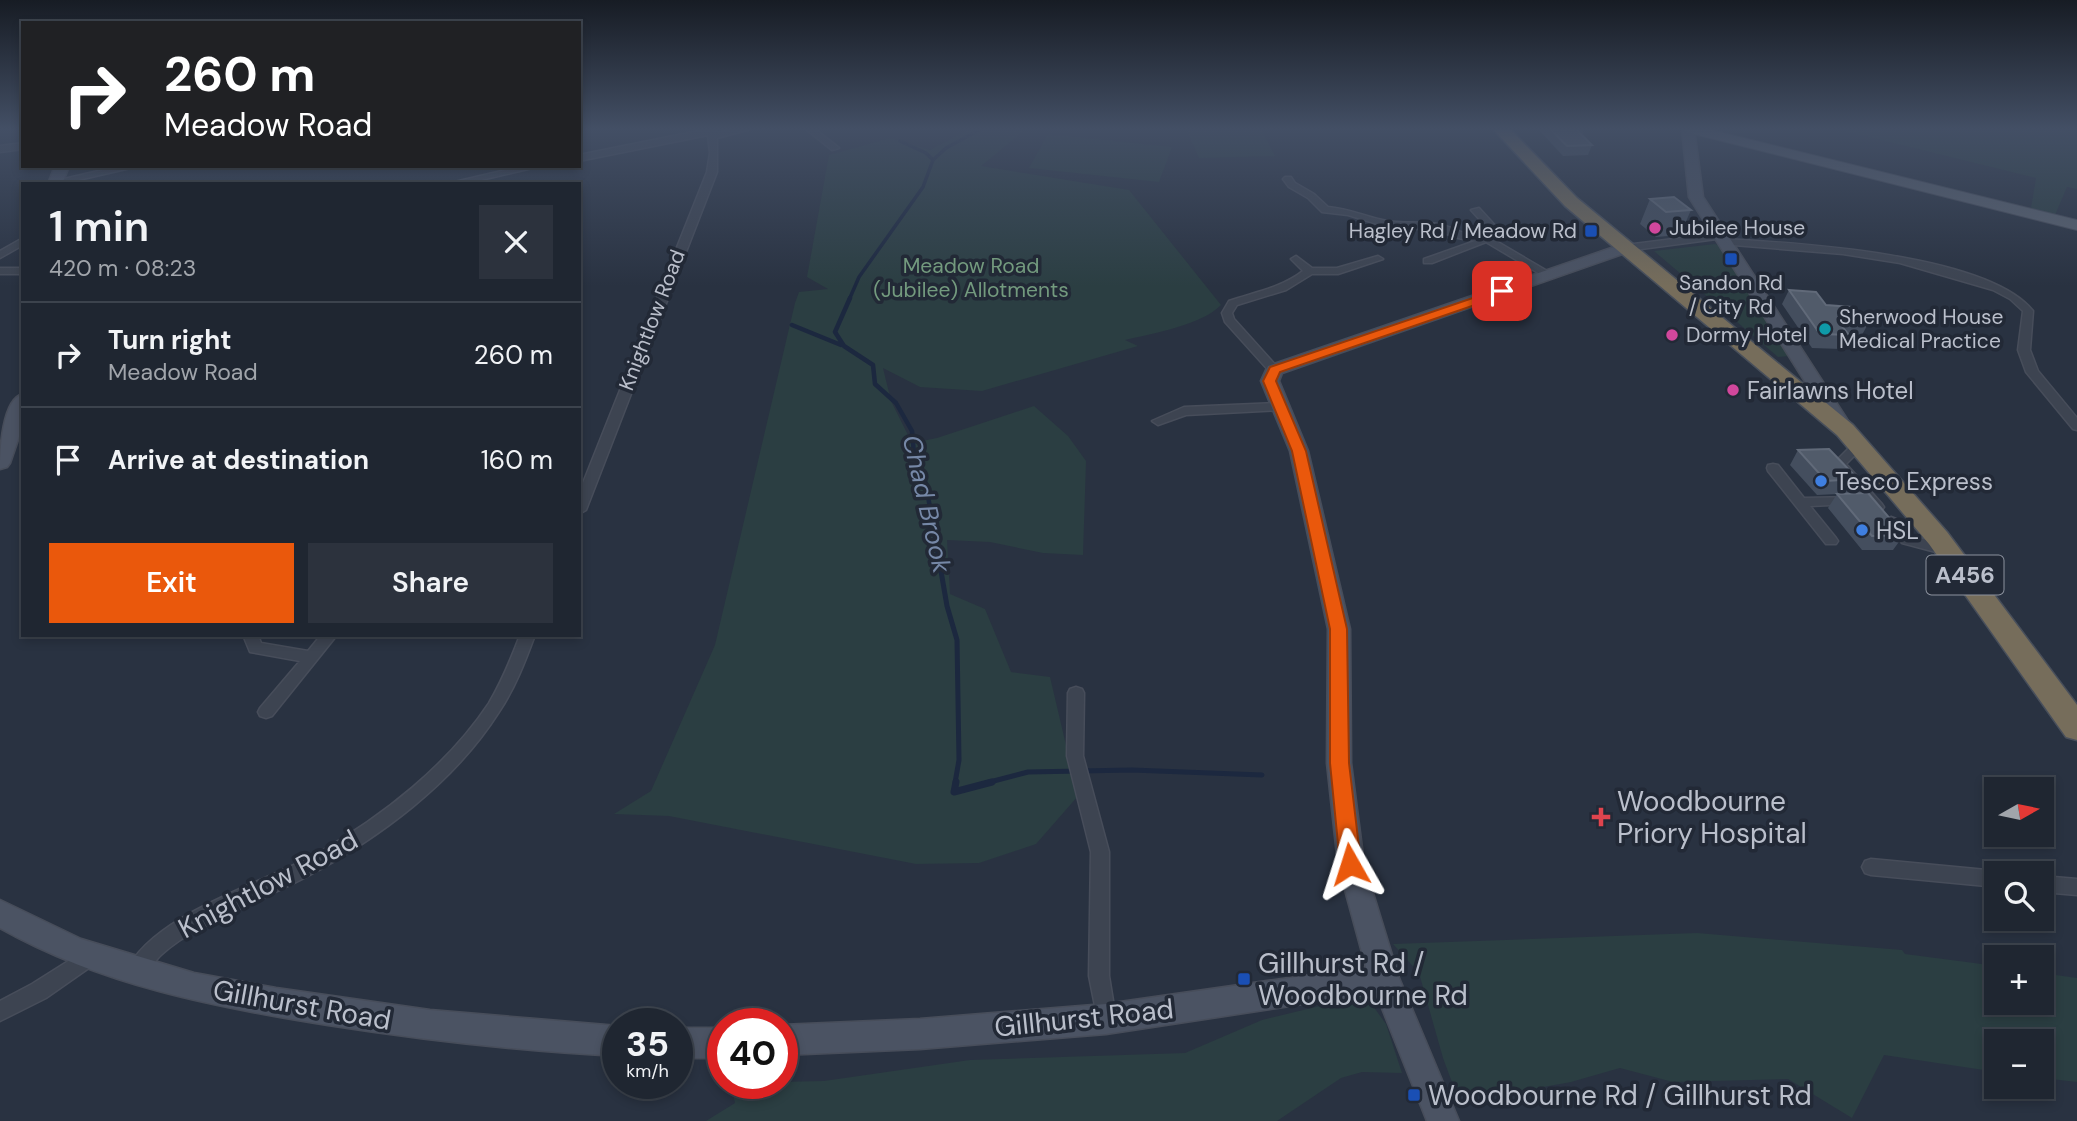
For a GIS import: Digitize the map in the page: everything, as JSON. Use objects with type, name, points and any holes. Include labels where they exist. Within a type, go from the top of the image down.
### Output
[{"type":"highway","name":"A456","points":[[1551,181],[1626,248],[1791,383],[1852,438],[1947,550],[2077,728]]},
{"type":"main road","points":[[1901,181],[2077,225]]},
{"type":"street","name":"Knightlow Road","points":[[581,505],[708,181]]},
{"type":"street","points":[[1290,181],[1325,210],[1349,212],[1387,224],[1437,228],[1461,236],[1486,239],[1549,275]]},
{"type":"street","points":[[1693,181],[1693,188],[1723,239],[1852,438],[1839,464],[1906,540],[1947,550]]},
{"type":"street","points":[[1428,261],[1486,239],[1495,231],[1476,211]]},
{"type":"street","points":[[1443,1121],[1384,978],[1350,864],[1339,763],[1339,629],[1299,451],[1269,381],[1274,370],[1626,248],[1723,239],[1877,254],[1921,263],[2015,295],[2028,311],[2024,350],[2032,372],[2077,426]]},
{"type":"street","points":[[0,255],[21,243]]},
{"type":"street","points":[[1296,259],[1309,271]]},
{"type":"street","points":[[1274,370],[1229,320],[1228,308],[1242,300],[1273,292],[1309,271],[1338,271],[1378,259]]},
{"type":"street","points":[[0,271],[21,271]]},
{"type":"street","points":[[1791,383],[1803,363]]},
{"type":"street","points":[[0,463],[21,405]]},
{"type":"street","points":[[1158,421],[1184,411],[1279,407]]},
{"type":"street","points":[[1773,468],[1830,541]]},
{"type":"street","points":[[1800,502],[1871,500]]},
{"type":"street","points":[[251,637],[255,648],[312,657]]},
{"type":"street","points":[[266,712],[328,637]]},
{"type":"street","name":"Knightlow Road","points":[[136,972],[156,947],[176,933],[307,868],[367,830],[407,800],[445,766],[481,724],[510,681],[527,637]]},
{"type":"street","points":[[1076,694],[1075,756],[1100,852],[1099,976],[1106,1019]]},
{"type":"street","points":[[1871,867],[1984,878]]},
{"type":"street","points":[[2054,885],[2077,887]]},
{"type":"street","name":"Gillhurst Road","points":[[0,913],[89,957],[205,989],[406,1024],[540,1038],[602,1040]]},
{"type":"street","points":[[0,1011],[39,991],[89,957]]},
{"type":"street","name":"Gillhurst Road","points":[[798,1040],[920,1034],[1106,1019],[1384,978]]},
{"type":"green space","name":"Meadow Road (Jubilee) Allotments","points":[[824,181],[1075,181],[1129,190],[1221,305],[1189,323],[1125,340],[1138,346],[982,391],[920,387],[883,368],[891,401],[912,443],[937,438],[1034,406],[1068,436],[1086,461],[1083,555],[1043,553],[990,542],[947,540],[950,594],[985,609],[1011,672],[1050,677],[1078,796],[1036,844],[979,863],[916,864],[669,816],[614,814],[651,791],[715,645],[795,303],[799,292],[828,289],[807,277]]},
{"type":"green space","points":[[2035,181],[2077,181],[2077,189],[2067,187],[2055,215],[2031,208]]},
{"type":"green space","points":[[1715,244],[1720,246],[1789,356],[1778,357],[1654,251]]},
{"type":"green space","points":[[1697,933],[1902,950],[1905,954],[1984,964],[1984,1015],[2054,1015],[2054,975],[2077,978],[2077,1082],[2054,1079],[2054,1029],[1984,1029],[1984,1070],[1884,1055],[1852,1118],[1788,1079],[1673,1082],[1620,1068],[1571,1082],[1488,1097],[1456,1093],[1443,1058],[1419,973],[1393,944]]},
{"type":"green space","points":[[1365,995],[1386,1024],[1402,1073],[1362,1072],[1341,1078],[1277,1121],[706,1121],[735,1103],[734,1099],[798,1099],[798,1082],[824,1081],[970,1060],[1185,1053],[1262,1020]]},
{"type":"building","points":[[1674,197],[1691,210],[1666,212],[1650,199]]},
{"type":"building","points":[[1789,290],[1816,292],[1826,305],[1852,307],[1867,326],[1841,325],[1849,335],[1820,334]]},
{"type":"building","points":[[1829,449],[1858,479],[1826,481],[1798,450]]},
{"type":"building","points":[[1868,493],[1904,535],[1872,536],[1837,494]]},
{"type":"waterway","name":"Chad Brook","points":[[849,300],[859,277],[925,181]]},
{"type":"waterway","name":"Chad Brook","points":[[850,298],[835,332],[844,346],[873,365],[875,384],[896,403],[912,431],[914,454],[926,484],[931,514]]},
{"type":"waterway","points":[[792,325],[841,345]]},
{"type":"waterway","name":"Chad Brook","points":[[931,513],[947,606],[957,640],[959,760],[955,783]]},
{"type":"waterway","points":[[986,783],[1028,772],[1132,770],[1262,775]]},
{"type":"waterway","points":[[956,782],[954,792],[992,782]]},
{"type":"place","name":"Jubilee House","points":[[1655,228]]},
{"type":"place","name":"Hagley Rd / Meadow Rd","points":[[1591,231]]},
{"type":"place","name":"Sandon Rd / City Rd","points":[[1731,259]]},
{"type":"place","name":"Sherwood House Medical Practice","points":[[1825,329]]},
{"type":"place","name":"Dormy Hotel","points":[[1672,335]]},
{"type":"place","name":"Fairlawns Hotel","points":[[1733,390]]},
{"type":"place","name":"Tesco Express","points":[[1821,481]]},
{"type":"place","name":"HSL","points":[[1862,530]]},
{"type":"place","name":"Woodbourne Priory Hospital","points":[[1601,817]]},
{"type":"place","name":"Gillhurst Rd / Woodbourne Rd","points":[[1244,979]]},
{"type":"place","name":"Woodbourne Rd / Gillhurst Rd","points":[[1414,1095]]},
{"type":"route","points":[[1350,864],[1339,763],[1339,629],[1299,451],[1269,381],[1274,370],[1502,291]]}]
